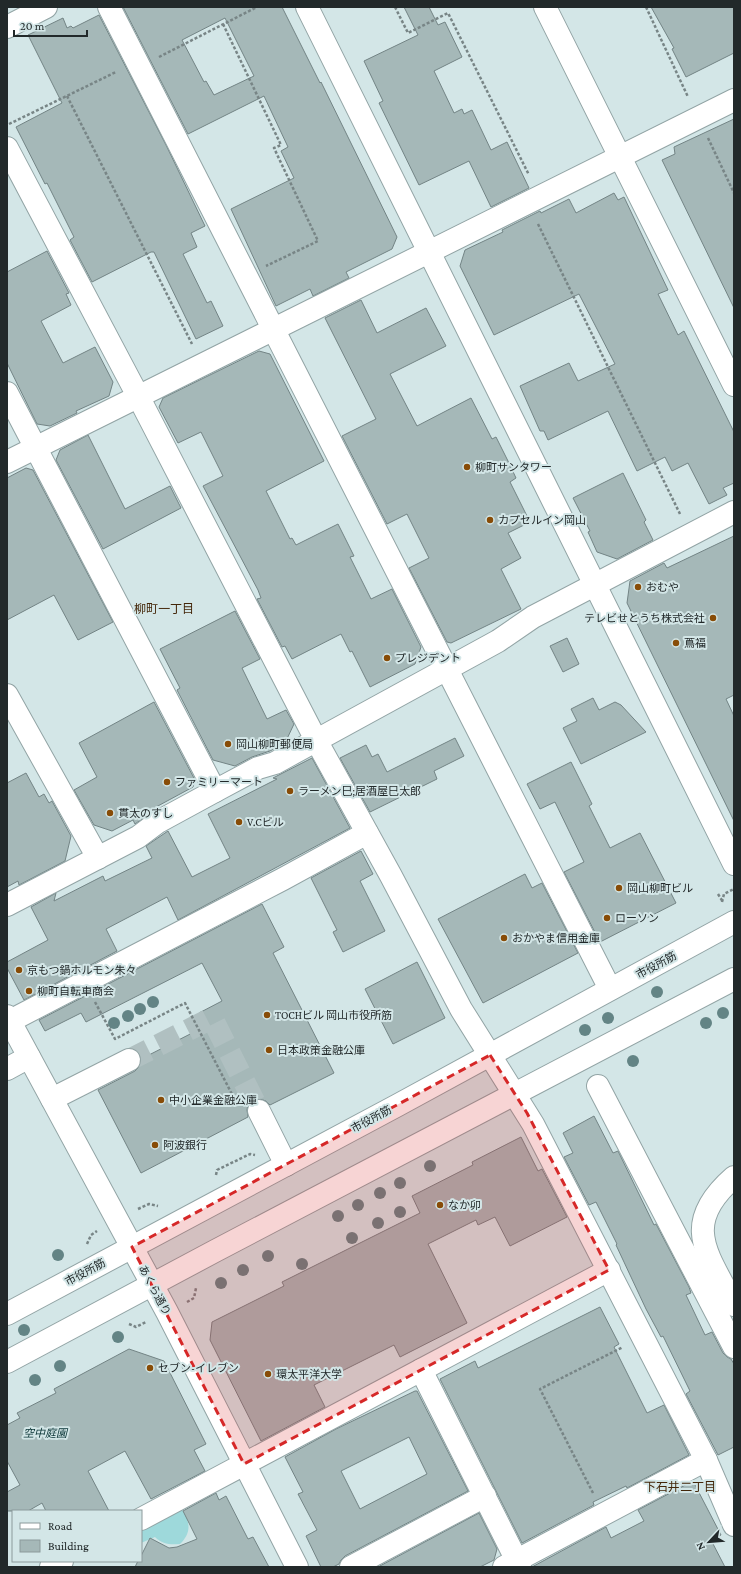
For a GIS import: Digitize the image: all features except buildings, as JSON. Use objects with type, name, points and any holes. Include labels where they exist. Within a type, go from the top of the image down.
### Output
[{"type":"street","points":[[7,27],[46,7]]},
{"type":"street","points":[[109,7],[610,990]]},
{"type":"street","points":[[307,7],[734,864]]},
{"type":"street","points":[[546,7],[734,385]]},
{"type":"street","points":[[7,462],[734,100]]},
{"type":"street","points":[[7,148],[138,396],[316,740],[461,1008],[530,1118],[706,1460],[734,1525]]},
{"type":"street","points":[[7,393],[215,791]]},
{"type":"street","points":[[7,905],[138,837],[158,822],[258,768],[275,763],[498,641],[533,617],[734,512]]},
{"type":"street","points":[[7,695],[98,858]]},
{"type":"street","points":[[8,1018],[85,983],[276,883],[367,833]]},
{"type":"street","name":"市役所筋","points":[[7,1314],[286,1165],[734,922]]},
{"type":"street","points":[[7,1362],[514,1093],[734,979]]},
{"type":"street","name":"あくら通り","points":[[8,1018],[152,1284],[297,1567]]},
{"type":"street","points":[[7,1069],[29,1057]]},
{"type":"street","points":[[52,1099],[129,1060]]},
{"type":"street","points":[[598,1086],[734,1347]]},
{"type":"street","points":[[259,1111],[286,1165]]},
{"type":"street","points":[[734,1177],[711,1201],[704,1217],[702,1232],[705,1248],[734,1305]]},
{"type":"street","points":[[142,1518],[608,1270]]},
{"type":"street","points":[[421,1370],[485,1496],[514,1565],[603,1514],[706,1460]]},
{"type":"street","points":[[351,1567],[485,1496]]},
{"type":"street","points":[[51,1567],[60,1562]]},
{"type":"path","points":[[7,126],[67,96],[257,7]]},
{"type":"path","points":[[395,7],[408,33],[448,13],[682,518]]},
{"type":"path","points":[[646,7],[734,193]]},
{"type":"path","points":[[223,24],[281,145],[274,148],[318,241],[246,276]]},
{"type":"path","points":[[67,96],[202,364]]},
{"type":"path","points":[[718,894],[722,902],[724,894],[734,889]]},
{"type":"path","points":[[85,983],[115,1039],[185,1003],[238,1106]]},
{"type":"path","points":[[603,1514],[540,1389],[643,1337]]},
{"type":"highlighted area","points":[[490,1055],[527,1113],[609,1270],[244,1464],[132,1247]]},
{"type":"shaded area","points":[[182,1509],[187,1518],[188,1531],[184,1540],[180,1544],[166,1544],[155,1537],[142,1543],[142,1530]]},
{"type":"tunnel","points":[[129,1060],[212,1018],[259,1111]]},
{"type":"place","name":"柳町サンタワー","points":[[467,467]]},
{"type":"place","name":"カプセルイン岡山","points":[[490,520]]},
{"type":"place","name":"おむや","points":[[638,587]]},
{"type":"place","name":"テレビせとうち株式会社","points":[[713,618]]},
{"type":"place","name":"蔦福","points":[[676,643]]},
{"type":"place","name":"プレジデント","points":[[387,658]]},
{"type":"place","name":"岡山柳町郵便局","points":[[228,744]]},
{"type":"place","name":"ファミリーマート","points":[[167,782]]},
{"type":"place","name":"ラーメン巳;居酒屋巳太郎","points":[[290,791]]},
{"type":"place","name":"貫太のすし","points":[[110,813]]},
{"type":"place","name":"V.Cビル","points":[[239,822]]},
{"type":"place","name":"岡山柳町ビル","points":[[619,888]]},
{"type":"place","name":"ローソン","points":[[607,918]]},
{"type":"place","name":"おかやま信用金庫","points":[[504,938]]},
{"type":"place","name":"京もつ鍋ホルモン朱々","points":[[19,970]]},
{"type":"place","name":"柳町自転車商会","points":[[29,991]]},
{"type":"place","name":"TOCHビル 岡山市役所筋","points":[[267,1015]]},
{"type":"place","name":"日本政策金融公庫","points":[[269,1050]]},
{"type":"place","name":"中小企業金融公庫","points":[[161,1100]]},
{"type":"place","name":"阿波銀行","points":[[155,1145]]},
{"type":"place","name":"なか卯","points":[[440,1205]]},
{"type":"place","name":"セブン-イレブン","points":[[150,1368]]},
{"type":"place","name":"環太平洋大学","points":[[268,1374]]},
{"type":"district","name":"柳町一丁目","points":[[164,609]]},
{"type":"district","name":"下石井二丁目","points":[[680,1487]]},
{"type":"park label","name":"空中庭園","points":[[45,1433]]}]
